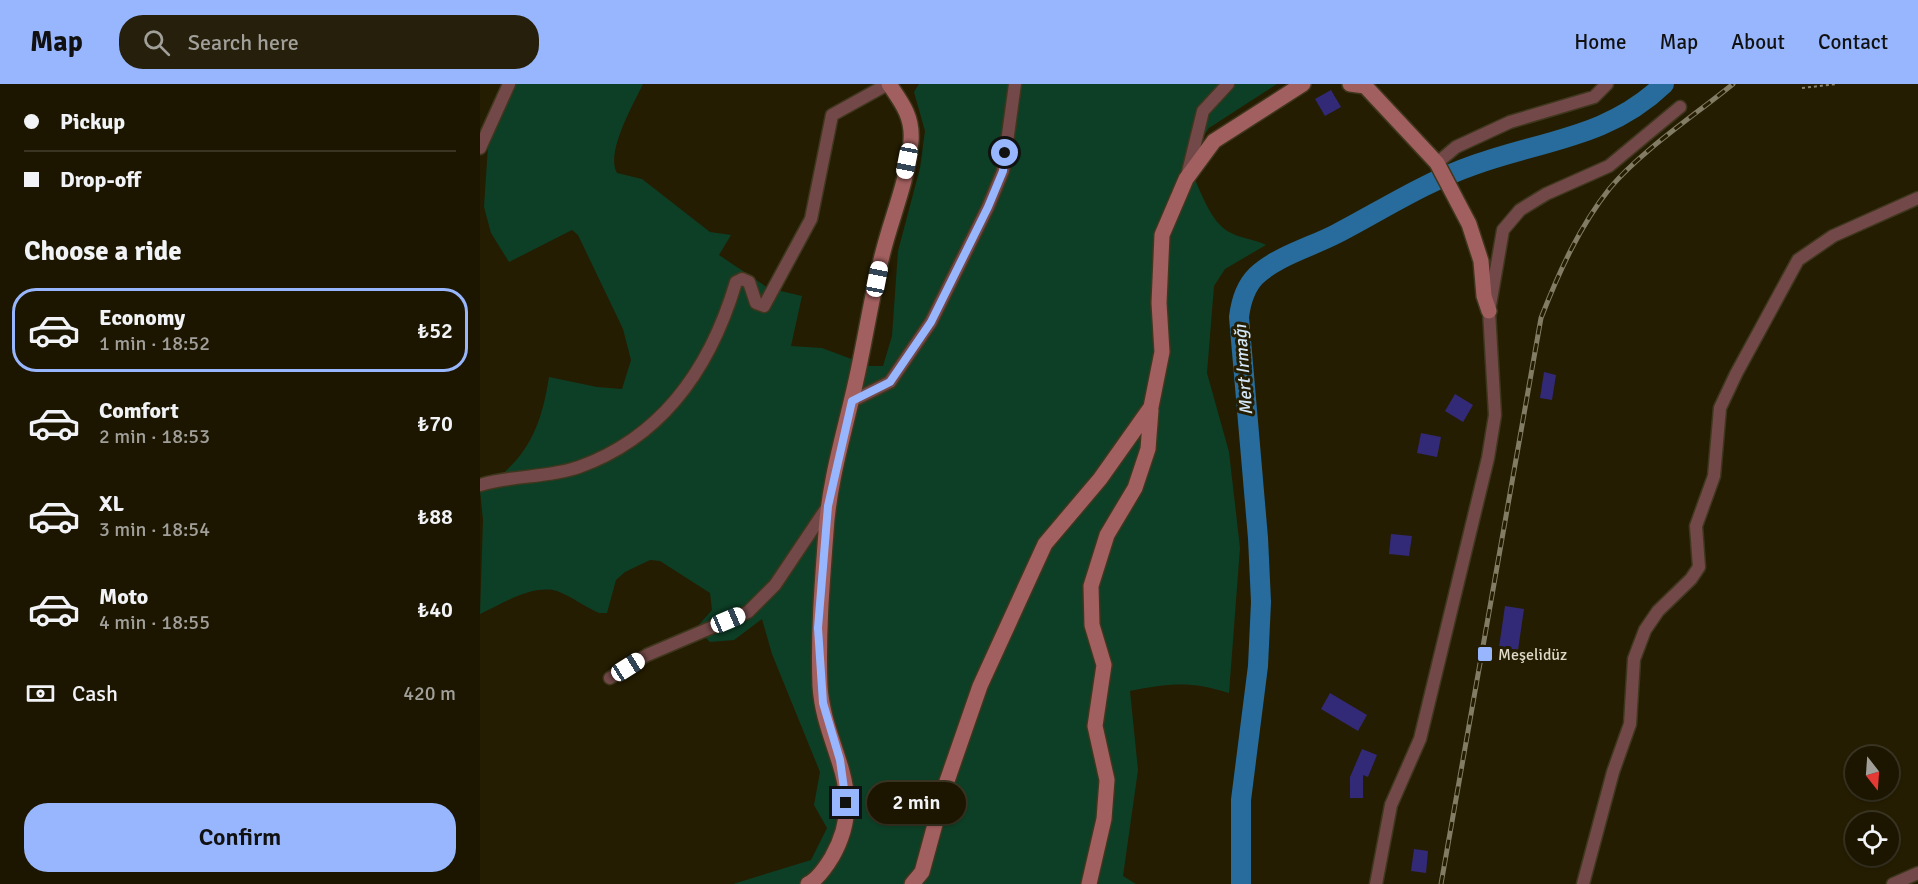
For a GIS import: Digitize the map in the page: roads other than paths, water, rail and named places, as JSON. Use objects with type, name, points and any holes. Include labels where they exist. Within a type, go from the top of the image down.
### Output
[{"type":"street","points":[[480,148],[509,84]]},
{"type":"street","points":[[480,485],[578,468],[633,441],[663,416],[697,371],[723,325],[736,282],[742,279],[749,282],[756,303],[764,306],[811,219],[832,115],[889,84],[909,112],[911,141],[903,182],[882,256],[828,506],[818,628],[821,690],[825,716],[840,760],[846,790],[846,817],[837,847],[826,867],[808,884]]},
{"type":"street","points":[[852,401],[890,382],[931,322],[988,207],[1003,171],[1015,84]]},
{"type":"street","points":[[1089,884],[1104,819],[1107,780],[1095,726],[1104,665],[1092,625],[1091,586],[1107,535],[1135,488],[1148,449],[1151,407],[1162,352],[1160,303],[1162,235],[1186,178],[1203,111],[1228,84]]},
{"type":"street","points":[[1186,178],[1214,141],[1303,84]]},
{"type":"street","points":[[1350,84],[1365,86],[1437,163],[1462,212],[1480,261],[1484,296],[1489,310]]},
{"type":"street","points":[[1437,163],[1456,147],[1510,123],[1594,98],[1607,84]]},
{"type":"street","points":[[1376,884],[1391,805],[1420,739],[1488,458],[1495,415],[1489,310],[1503,230],[1520,210],[1546,194],[1609,166],[1680,107]]},
{"type":"street","points":[[1583,884],[1613,772],[1630,724],[1634,660],[1645,630],[1658,611],[1692,579],[1699,567],[1696,526],[1714,476],[1720,408],[1732,382],[1798,260],[1833,236],[1918,198]]},
{"type":"street","points":[[912,884],[922,872],[946,784],[980,686],[1045,544],[1100,479],[1151,407]]},
{"type":"street","points":[[610,678],[647,655],[748,612],[775,585],[828,506]]},
{"type":"street","points":[[1893,884],[1918,873]]},
{"type":"waterway","name":"Mert Irmağı","points":[[1241,884],[1241,800],[1258,666],[1261,602],[1258,538],[1239,317],[1246,290],[1256,276],[1274,263],[1336,234],[1421,188],[1474,165],[1597,127],[1643,102],[1664,84]]},
{"type":"railway","points":[[1441,884],[1541,318],[1571,250],[1589,218],[1610,188],[1637,160],[1733,84]]},
{"type":"place","name":"Meşelidüz","points":[[1485,654]]}]
